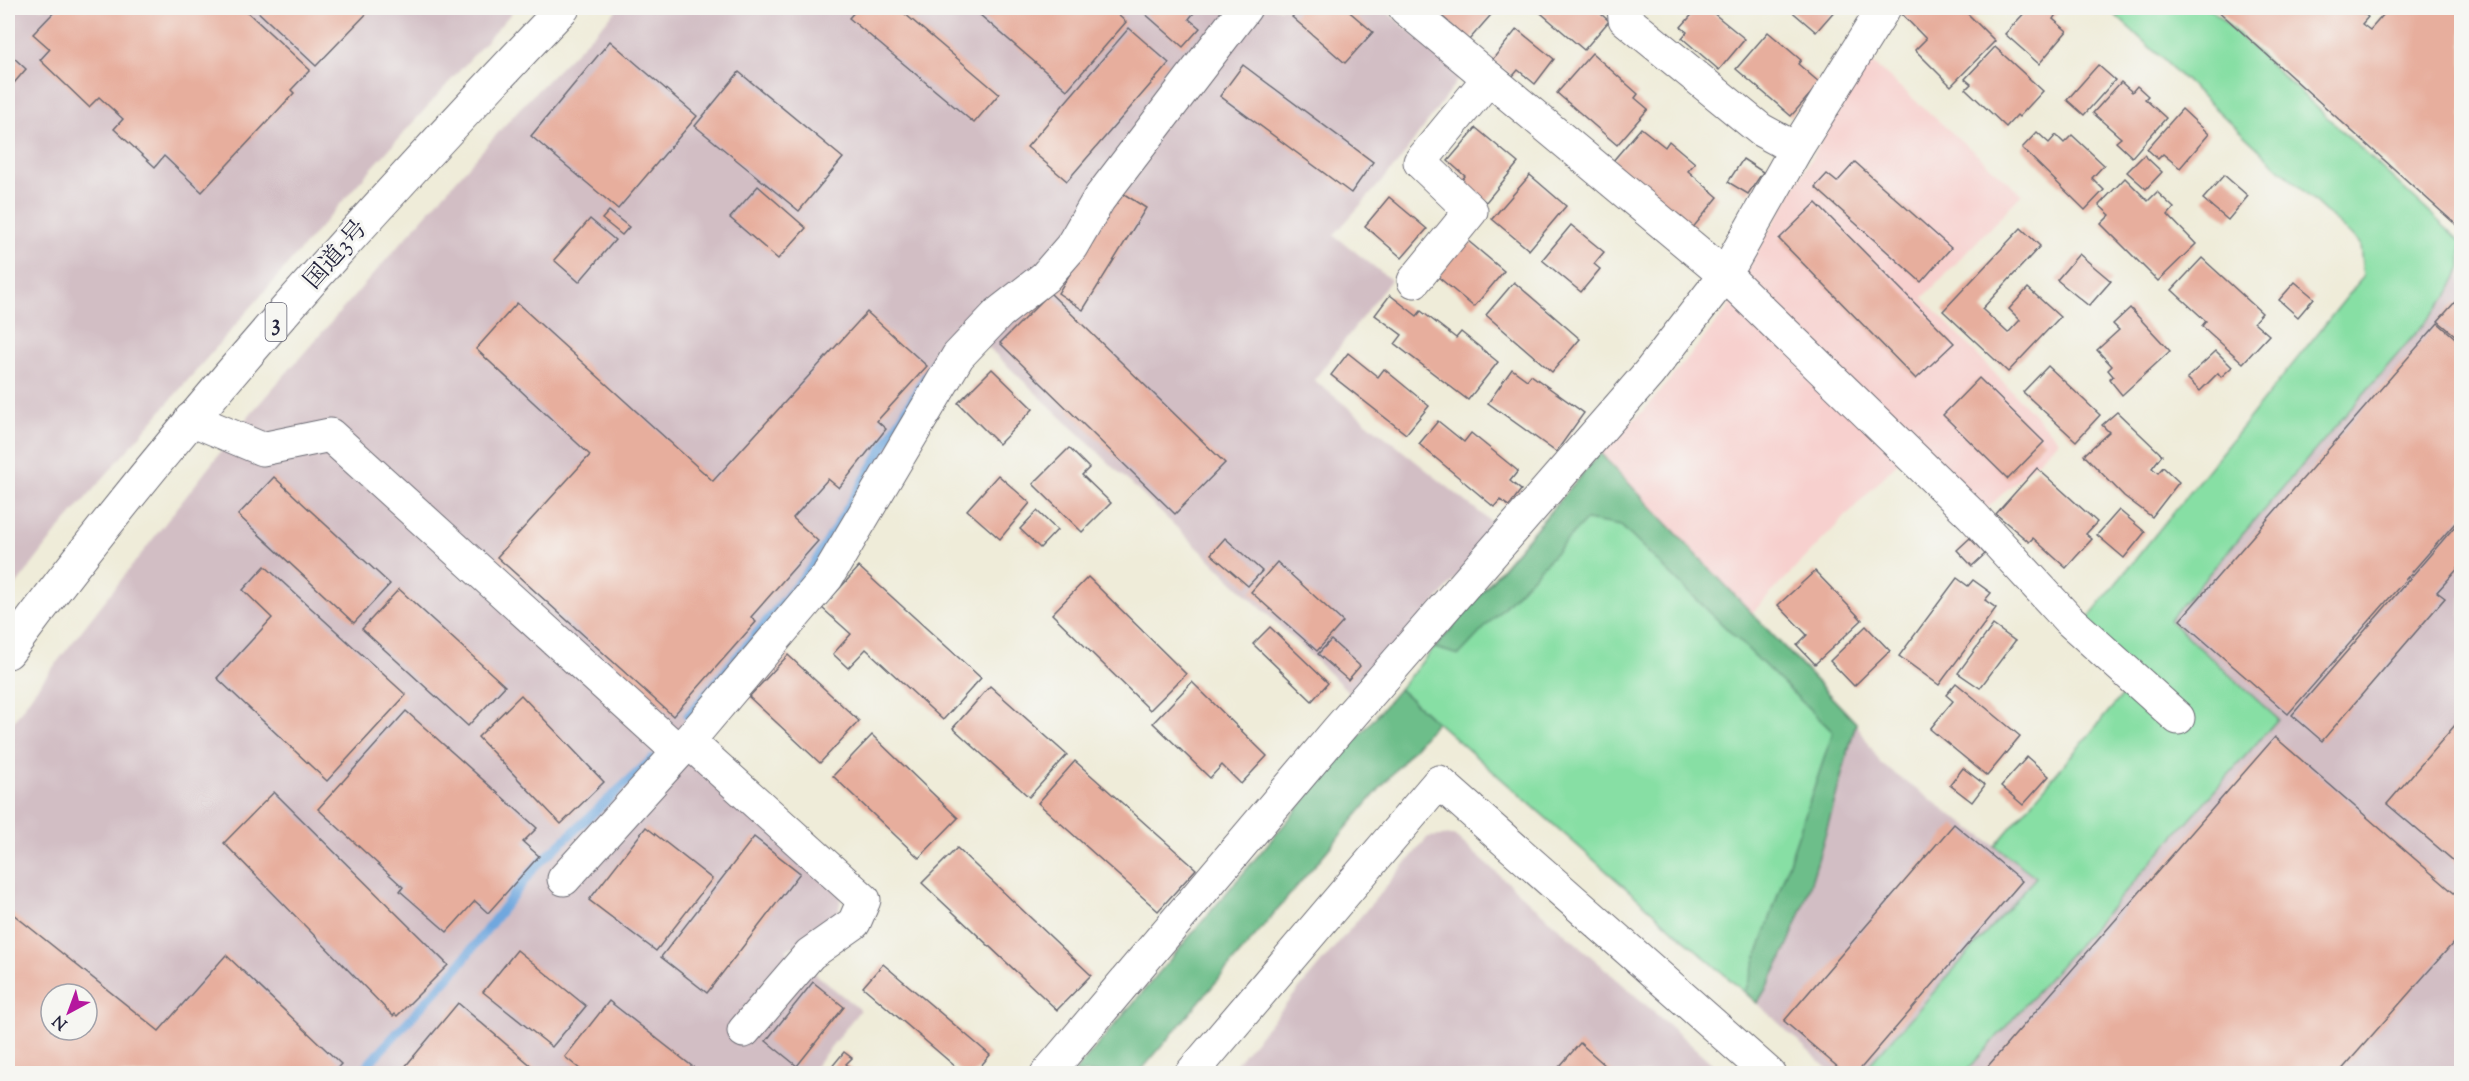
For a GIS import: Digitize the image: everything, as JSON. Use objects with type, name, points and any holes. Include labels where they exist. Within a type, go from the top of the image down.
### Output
[{"type":"main road","name":"国道3号","points":[[8,652],[191,419],[407,172],[563,8]]},
{"type":"main road","points":[[564,879],[683,747],[827,577],[958,356],[999,313],[1045,277],[1071,247],[1099,199],[1245,8]]},
{"type":"main road","points":[[1405,8],[1725,275],[1973,516],[2068,619],[2178,718]]},
{"type":"main road","points":[[1624,8],[1625,19],[1761,130],[1796,149]]},
{"type":"main road","points":[[1047,1074],[1338,730],[1649,372],[1725,275],[1796,149],[1884,8]]},
{"type":"main road","points":[[1414,281],[1471,211],[1420,162],[1489,78]]},
{"type":"main road","points":[[191,419],[262,449],[330,435],[683,747],[864,900],[854,923],[810,954],[744,1031]]},
{"type":"main road","points":[[1191,1074],[1439,782],[1769,1074]]},
{"type":"shaded area","points":[[8,8],[516,8],[355,187],[60,528],[8,596]]},
{"type":"shaded area","points":[[619,8],[1382,8],[1462,74],[1398,163],[1334,235],[1391,280],[1314,380],[1499,528],[1354,697],[970,330],[819,561],[681,727],[842,892],[836,925],[786,950],[860,1010],[810,1073],[8,1074],[8,730],[33,693],[251,413],[519,109]]},
{"type":"shaded area","points":[[1869,60],[2022,194],[1923,298],[2059,441],[1981,514],[1899,461],[1752,613],[1600,453],[1649,405],[1727,310],[1755,255]]},
{"type":"shaded area","points":[[2461,268],[2461,1073],[1965,1074],[2278,719],[2169,620],[2447,297]]},
{"type":"shaded area","points":[[1856,723],[1881,764],[2037,876],[1861,1073],[1832,1073],[1757,1003],[1772,980],[1807,891]]},
{"type":"shaded area","points":[[1454,835],[1723,1073],[1227,1074],[1428,837]]},
{"type":"green space","points":[[2108,8],[2210,8],[2461,242],[2461,268],[2447,297],[2169,620],[2278,719],[1965,1073],[1861,1074],[2036,877],[1995,846],[2131,685],[2084,623],[2363,277],[2360,244]]},
{"type":"green space","points":[[1600,453],[1856,723],[1816,868],[1803,905],[1790,941],[1757,1003],[1399,689]]},
{"type":"green space","points":[[1600,453],[1856,723],[1816,868],[1803,905],[1790,941],[1757,1003],[1745,992],[1833,732],[1621,526],[1586,520],[1459,655],[1435,648]]},
{"type":"green space","points":[[1399,689],[1436,722],[1139,1073],[1074,1073]]},
{"type":"building","points":[[58,8],[243,8],[310,70],[291,90],[294,93],[202,192],[164,156],[155,167],[114,129],[123,119],[99,97],[89,107],[40,60],[50,49],[33,34]]},
{"type":"building","points":[[254,8],[372,8],[316,66]]},
{"type":"building","points":[[858,8],[898,8],[999,94],[974,123],[849,18]]},
{"type":"building","points":[[972,8],[1110,8],[1126,22],[1067,90]]},
{"type":"building","points":[[1145,8],[1195,8],[1197,9],[1189,19],[1200,28],[1183,47],[1142,11]]},
{"type":"building","points":[[1301,8],[1345,8],[1373,32],[1345,63],[1292,17]]},
{"type":"building","points":[[1439,8],[1497,8],[1469,40],[1436,11]]},
{"type":"building","points":[[1535,8],[1594,8],[1609,21],[1584,50]]},
{"type":"building","points":[[1698,8],[1705,11],[1707,8],[1745,39],[1719,70],[1682,38],[1687,32],[1681,27]]},
{"type":"building","points":[[1788,8],[1837,8],[1816,32]]},
{"type":"building","points":[[1905,8],[1969,8],[1965,11],[1995,41],[1951,86],[1915,50],[1926,39],[1900,12]]},
{"type":"building","points":[[2029,8],[2051,8],[2057,13],[2053,19],[2067,31],[2039,64],[2005,34]]},
{"type":"building","points":[[2215,8],[2356,8],[2368,17],[2362,24],[2370,30],[2384,14],[2377,8],[2462,8],[2462,230]]},
{"type":"building","points":[[1129,28],[1169,63],[1067,181],[1027,147]]},
{"type":"building","points":[[1517,29],[1554,59],[1535,84],[1518,70],[1513,76],[1492,60]]},
{"type":"building","points":[[1768,32],[1801,60],[1798,64],[1820,83],[1791,116],[1736,69]]},
{"type":"building","points":[[610,41],[697,116],[618,209],[531,136]]},
{"type":"building","points":[[1995,47],[2043,91],[2019,117],[2017,115],[2006,127],[1966,89],[1971,84],[1965,79]]},
{"type":"building","points":[[1592,53],[1638,94],[1635,98],[1648,109],[1617,145],[1557,93]]},
{"type":"building","points":[[13,57],[26,69],[8,90],[8,64]]},
{"type":"building","points":[[1243,65],[1373,162],[1351,193],[1220,96]]},
{"type":"building","points":[[2098,65],[2115,80],[2084,115],[2067,100]]},
{"type":"building","points":[[739,72],[843,158],[799,211],[695,126]]},
{"type":"building","points":[[2121,82],[2132,92],[2137,86],[2148,96],[2145,99],[2166,118],[2132,157],[2116,142],[2121,138],[2093,113]]},
{"type":"building","points":[[2182,109],[2209,134],[2180,168],[2163,154],[2158,159],[2147,149]]},
{"type":"building","points":[[1476,128],[1518,163],[1486,202],[1461,181],[1465,176],[1448,161]]},
{"type":"building","points":[[1641,128],[1665,147],[1669,141],[1695,163],[1688,171],[1718,197],[1691,230],[1612,162]]},
{"type":"building","points":[[2037,132],[2049,143],[2056,135],[2064,143],[2072,135],[2104,165],[2092,178],[2104,190],[2085,210],[2022,148]]},
{"type":"building","points":[[2144,155],[2162,172],[2146,189],[2127,172]]},
{"type":"building","points":[[1743,159],[1763,172],[1748,194],[1728,182]]},
{"type":"building","points":[[1855,162],[1951,248],[1921,282],[1815,187],[1827,174],[1837,182]]},
{"type":"building","points":[[1530,175],[1566,206],[1529,250],[1492,219]]},
{"type":"building","points":[[2224,175],[2248,196],[2228,220],[2203,199]]},
{"type":"building","points":[[2125,178],[2148,201],[2157,192],[2174,208],[2168,215],[2196,244],[2158,281],[2101,224],[2110,215],[2099,205]]},
{"type":"building","points":[[758,186],[806,228],[778,259],[730,218]]},
{"type":"building","points":[[1121,192],[1146,208],[1083,310],[1058,293]]},
{"type":"building","points":[[1389,197],[1427,229],[1402,258],[1365,226]]},
{"type":"building","points":[[1816,203],[1954,343],[1916,379],[1779,239]]},
{"type":"building","points":[[609,211],[629,227],[622,235],[602,219]]},
{"type":"building","points":[[590,219],[615,240],[579,282],[554,260]]},
{"type":"building","points":[[1571,225],[1604,252],[1594,264],[1600,269],[1581,292],[1542,260]]},
{"type":"building","points":[[2021,228],[2040,246],[1982,309],[2008,333],[2020,320],[2009,309],[2028,288],[2060,317],[2008,372],[1943,311]]},
{"type":"building","points":[[1467,240],[1504,271],[1474,307],[1437,276]]},
{"type":"building","points":[[2079,254],[2111,281],[2089,306],[2057,280]]},
{"type":"building","points":[[2202,258],[2262,313],[2254,322],[2269,335],[2243,363],[2202,326],[2206,321],[2172,290]]},
{"type":"building","points":[[1514,282],[1580,339],[1552,372],[1486,315]]},
{"type":"building","points":[[2295,282],[2314,298],[2298,317],[2279,300]]},
{"type":"building","points":[[1050,293],[1225,463],[1175,514],[1000,343]]},
{"type":"building","points":[[1390,295],[1417,316],[1421,311],[1456,338],[1461,332],[1498,362],[1468,400],[1395,344],[1402,335],[1375,315]]},
{"type":"building","points":[[2455,302],[2462,307],[2462,341],[2438,321]]},
{"type":"building","points":[[517,303],[713,481],[867,312],[927,366],[877,421],[886,429],[839,488],[828,479],[793,518],[818,541],[751,617],[756,622],[673,716],[497,557],[590,455],[476,349]]},
{"type":"building","points":[[2130,308],[2170,351],[2122,395],[2109,379],[2113,376],[2108,370],[2112,366],[2097,350],[2119,330],[2113,324]]},
{"type":"building","points":[[2438,323],[2462,344],[2462,515],[2288,714],[2180,620]]},
{"type":"building","points":[[2216,351],[2232,367],[2221,377],[2218,373],[2200,391],[2187,378]]},
{"type":"building","points":[[1348,353],[1378,377],[1384,369],[1429,406],[1406,434],[1331,375]]},
{"type":"building","points":[[2048,366],[2100,415],[2076,441],[2023,392]]},
{"type":"building","points":[[992,369],[1033,409],[999,444],[958,403]]},
{"type":"building","points":[[1512,369],[1527,380],[1531,375],[1584,413],[1556,452],[1488,403]]},
{"type":"building","points":[[1979,378],[2044,442],[2008,479],[1943,415]]},
{"type":"building","points":[[2117,412],[2162,455],[2152,468],[2158,473],[2163,467],[2179,482],[2152,517],[2124,496],[2084,455],[2109,432],[2102,425]]},
{"type":"building","points":[[1438,421],[1464,442],[1471,433],[1518,471],[1510,481],[1521,490],[1509,506],[1500,500],[1494,507],[1419,444]]},
{"type":"building","points":[[1069,448],[1089,468],[1082,475],[1111,503],[1082,532],[1033,484]]},
{"type":"building","points":[[2037,468],[2097,522],[2086,534],[2092,539],[2066,568],[2033,538],[2029,542],[1996,514]]},
{"type":"building","points":[[998,475],[1030,503],[1000,539],[967,510]]},
{"type":"building","points":[[274,477],[390,584],[354,623],[238,515]]},
{"type":"building","points":[[2119,510],[2145,532],[2124,558],[2097,535]]},
{"type":"building","points":[[1037,511],[1057,530],[1040,548],[1020,529]]},
{"type":"building","points":[[2462,518],[2462,564],[2437,592],[2445,598],[2322,741],[2292,715]]},
{"type":"building","points":[[1225,538],[1262,571],[1248,586],[1211,554]]},
{"type":"building","points":[[1970,538],[1985,554],[1972,566],[1957,550]]},
{"type":"building","points":[[1277,562],[1343,622],[1317,651],[1251,592]]},
{"type":"building","points":[[265,566],[406,695],[327,781],[217,678],[272,618],[243,590]]},
{"type":"building","points":[[859,567],[981,678],[943,720],[866,649],[848,668],[833,654],[851,634],[822,608]]},
{"type":"building","points":[[1815,571],[1862,620],[1815,664],[1797,645],[1807,635],[1778,605]]},
{"type":"building","points":[[1088,577],[1186,674],[1150,710],[1052,614]]},
{"type":"building","points":[[1957,578],[1968,586],[1973,580],[1991,593],[1985,600],[1996,608],[1939,685],[1899,656]]},
{"type":"building","points":[[399,589],[505,686],[468,726],[362,629]]},
{"type":"building","points":[[1993,625],[2015,641],[1980,688],[1958,673]]},
{"type":"building","points":[[1866,626],[1890,651],[1854,686],[1830,661]]},
{"type":"building","points":[[1270,627],[1328,683],[1312,701],[1253,644]]},
{"type":"building","points":[[1331,640],[1360,666],[1348,680],[1318,654]]},
{"type":"building","points":[[788,655],[859,721],[820,763],[749,697]]},
{"type":"building","points":[[1192,682],[1267,756],[1241,784],[1222,765],[1210,778],[1153,723]]},
{"type":"building","points":[[1956,683],[2020,736],[1987,776],[1930,729],[1953,701],[1946,695]]},
{"type":"building","points":[[990,686],[1067,755],[1029,797],[953,728]]},
{"type":"building","points":[[521,695],[604,782],[561,824],[478,737]]},
{"type":"building","points":[[406,711],[537,828],[523,842],[539,856],[488,913],[475,901],[447,932],[400,891],[403,887],[318,809]]},
{"type":"building","points":[[2462,717],[2462,868],[2387,804]]},
{"type":"building","points":[[872,735],[958,818],[919,858],[833,776]]},
{"type":"building","points":[[2275,737],[2462,900],[2462,933],[2338,1074],[1981,1074]]},
{"type":"building","points":[[2027,757],[2049,776],[2023,805],[2001,786]]},
{"type":"building","points":[[1075,761],[1196,869],[1158,911],[1038,803]]},
{"type":"building","points":[[1963,768],[1985,785],[1972,802],[1950,785]]},
{"type":"building","points":[[274,792],[448,965],[397,1016],[395,1014],[393,1016],[224,843]]},
{"type":"building","points":[[1954,824],[2022,881],[1856,1074],[1846,1074],[1784,1021]]},
{"type":"building","points":[[646,827],[712,879],[656,951],[589,900]]},
{"type":"building","points":[[754,837],[800,873],[707,993],[661,957]]},
{"type":"building","points":[[957,848],[1091,975],[1057,1010],[922,883]]},
{"type":"building","points":[[8,910],[98,982],[39,982],[39,1042],[99,1042],[99,983],[159,1031],[226,955],[341,1064],[332,1074],[8,1074]]},
{"type":"building","points":[[517,950],[586,1006],[552,1047],[483,992]]},
{"type":"building","points":[[883,964],[990,1055],[974,1074],[964,1074],[863,987]]},
{"type":"building","points":[[813,982],[844,1007],[797,1066],[766,1041]]},
{"type":"building","points":[[609,1001],[702,1074],[586,1074],[565,1057]]},
{"type":"building","points":[[458,1003],[541,1074],[399,1074]]},
{"type":"building","points":[[1580,1043],[1615,1074],[1553,1074]]},
{"type":"building","points":[[844,1052],[852,1058],[846,1064],[857,1074],[826,1074]]},
{"type":"waterway","points":[[688,716],[814,564],[937,358],[946,349]]},
{"type":"waterway","points":[[359,1074],[457,968],[535,867],[652,759]]}]
